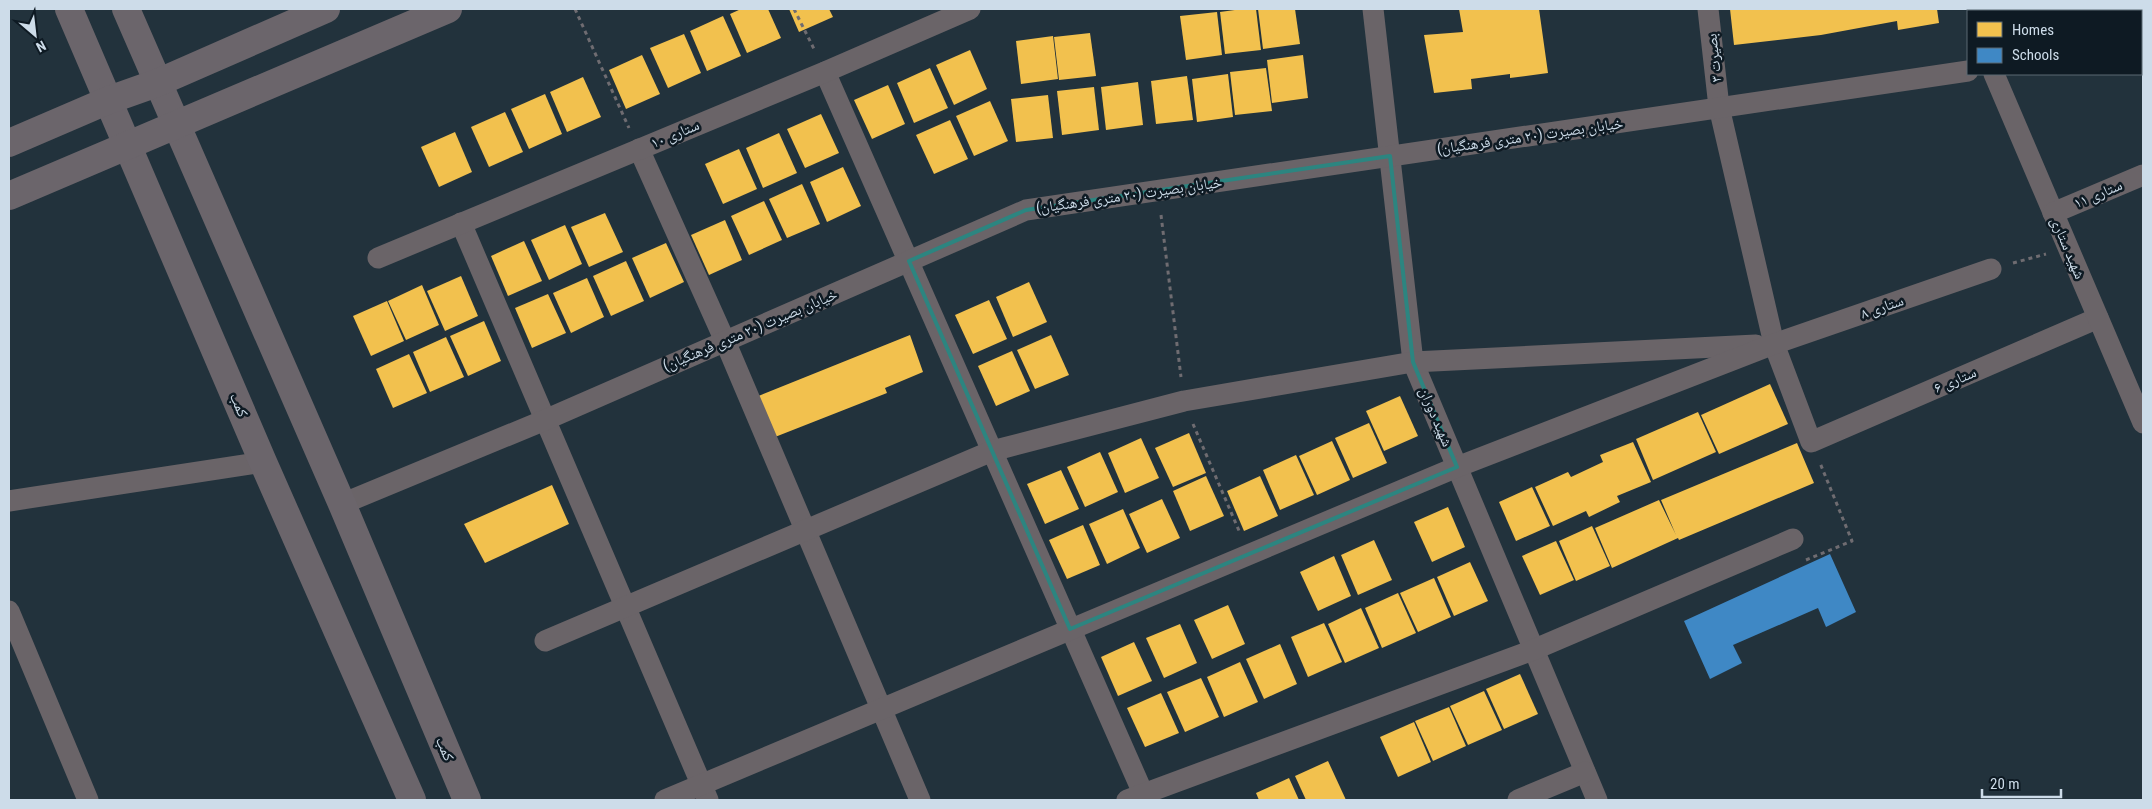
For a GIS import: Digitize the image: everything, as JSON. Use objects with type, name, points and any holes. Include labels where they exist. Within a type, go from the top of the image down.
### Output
[{"type":"street","name":"کمب","points":[[69,9],[126,144],[177,257],[263,462],[412,800]]},
{"type":"street","name":"کمب","points":[[126,9],[342,504],[467,800]]},
{"type":"street","points":[[9,143],[109,100],[157,83],[326,9]]},
{"type":"street","points":[[9,196],[126,144],[448,9]]},
{"type":"street","name":"ستاری ۱۰","points":[[378,258],[825,72],[970,9]]},
{"type":"street","name":"شهید دوران","points":[[1373,9],[1414,362],[1597,800]]},
{"type":"street","name":"بصیرت ۳","points":[[1708,9],[1720,107],[1774,344],[1811,442]]},
{"type":"street","name":"خیابان بصیرت (۲۰ متری فرهنگیان)","points":[[342,504],[545,420],[1026,210],[1967,71]]},
{"type":"street","points":[[825,72],[1070,629],[1138,798],[1533,650],[1793,539]]},
{"type":"street","name":"شهید ستاری","points":[[1994,75],[2143,423]]},
{"type":"street","points":[[639,149],[725,341],[920,800]]},
{"type":"street","name":"ستاری ۱۱","points":[[2053,213],[2143,175]]},
{"type":"street","points":[[461,223],[705,792]]},
{"type":"street","name":"ستاری ۸","points":[[1774,344],[1991,269]]},
{"type":"street","name":"ستاری ۶","points":[[1811,442],[2098,318]]},
{"type":"street","points":[[545,641],[992,451],[1184,401],[1414,362],[1774,344]]},
{"type":"street","points":[[664,800],[705,792],[881,708],[1457,467],[1774,344]]},
{"type":"street","points":[[9,501],[263,462]]},
{"type":"street","points":[[9,611],[88,800]]},
{"type":"street","points":[[1518,800],[1585,772]]},
{"type":"path","points":[[575,9],[639,149]]},
{"type":"path","points":[[794,9],[825,72]]},
{"type":"path","points":[[1159,191],[1184,401],[1249,554]]},
{"type":"path","points":[[1991,269],[2068,248]]},
{"type":"path","points":[[1793,539],[1804,561],[1852,541],[1811,442]]},
{"type":"highlighted area","points":[[1390,156],[1413,362],[1457,467],[1070,629],[909,261],[1026,210]]},
{"type":"building: Homes","points":[[741,9],[768,9],[781,38],[747,53],[730,14]]},
{"type":"building: Homes","points":[[789,9],[829,9],[833,17],[799,32]]},
{"type":"building: Homes","points":[[1256,9],[1261,50],[1225,54],[1220,12]]},
{"type":"building: Homes","points":[[1258,9],[1295,9],[1300,44],[1263,49]]},
{"type":"building: Homes","points":[[1459,9],[1539,9],[1548,73],[1510,78],[1510,74],[1471,79],[1472,89],[1434,93],[1424,35],[1463,32]]},
{"type":"building: Homes","points":[[1730,9],[1937,9],[1939,23],[1898,30],[1897,21],[1821,35],[1734,45]]},
{"type":"building: Homes","points":[[1217,12],[1222,55],[1186,60],[1180,16]]},
{"type":"building: Homes","points":[[723,16],[741,56],[707,71],[690,31]]},
{"type":"building: Homes","points":[[1090,33],[1096,76],[1059,80],[1054,37]]},
{"type":"building: Homes","points":[[684,34],[701,73],[668,88],[650,48]]},
{"type":"building: Homes","points":[[1053,36],[1058,79],[1021,84],[1016,41]]},
{"type":"building: Homes","points":[[970,50],[987,89],[954,105],[936,65]]},
{"type":"building: Homes","points":[[642,55],[660,94],[626,109],[609,70]]},
{"type":"building: Homes","points":[[1303,55],[1308,98],[1272,103],[1267,60]]},
{"type":"building: Homes","points":[[930,68],[948,108],[914,123],[897,83]]},
{"type":"building: Homes","points":[[1266,68],[1272,111],[1235,115],[1230,72]]},
{"type":"building: Homes","points":[[1228,74],[1233,117],[1197,122],[1192,79]]},
{"type":"building: Homes","points":[[1187,76],[1193,120],[1156,124],[1151,81]]},
{"type":"building: Homes","points":[[583,77],[601,117],[567,132],[550,92]]},
{"type":"building: Homes","points":[[1138,82],[1143,125],[1106,130],[1101,87]]},
{"type":"building: Homes","points":[[888,85],[905,124],[872,139],[854,100]]},
{"type":"building: Homes","points":[[1094,87],[1099,130],[1062,135],[1057,91]]},
{"type":"building: Homes","points":[[545,94],[562,134],[529,149],[511,109]]},
{"type":"building: Homes","points":[[1048,95],[1053,138],[1016,142],[1011,99]]},
{"type":"building: Homes","points":[[990,101],[1008,141],[974,156],[956,116]]},
{"type":"building: Homes","points":[[505,112],[523,152],[489,167],[471,127]]},
{"type":"building: Homes","points":[[821,114],[839,153],[805,168],[787,129]]},
{"type":"building: Homes","points":[[950,120],[968,159],[934,174],[916,135]]},
{"type":"building: Homes","points":[[455,132],[472,172],[439,187],[421,147]]},
{"type":"building: Homes","points":[[779,133],[797,173],[763,188],[746,148]]},
{"type":"building: Homes","points":[[739,149],[757,189],[723,204],[705,164]]},
{"type":"building: Homes","points":[[843,167],[861,206],[827,222],[810,182]]},
{"type":"building: Homes","points":[[802,184],[820,224],[787,238],[769,199]]},
{"type":"building: Homes","points":[[764,201],[782,240],[749,255],[731,216]]},
{"type":"building: Homes","points":[[605,213],[623,252],[589,267],[571,227]]},
{"type":"building: Homes","points":[[725,220],[742,260],[709,275],[691,235]]},
{"type":"building: Homes","points":[[565,225],[582,264],[549,280],[531,240]]},
{"type":"building: Homes","points":[[524,241],[542,281],[508,296],[491,256]]},
{"type":"building: Homes","points":[[666,243],[684,282],[650,298],[632,258]]},
{"type":"building: Homes","points":[[626,261],[644,301],[611,316],[593,276]]},
{"type":"building: Homes","points":[[461,276],[478,316],[445,331],[427,291]]},
{"type":"building: Homes","points":[[587,278],[604,317],[571,333],[553,293]]},
{"type":"building: Homes","points":[[1029,282],[1047,322],[1013,337],[996,297]]},
{"type":"building: Homes","points":[[422,285],[439,325],[406,340],[388,301]]},
{"type":"building: Homes","points":[[548,294],[566,333],[532,348],[515,308]]},
{"type":"building: Homes","points":[[989,300],[1007,339],[973,354],[955,315]]},
{"type":"building: Homes","points":[[387,301],[404,341],[371,356],[353,316]]},
{"type":"building: Homes","points":[[484,321],[501,361],[468,376],[450,336]]},
{"type":"building: Homes","points":[[910,335],[923,372],[885,388],[887,393],[775,437],[756,397]]},
{"type":"building: Homes","points":[[1051,335],[1069,375],[1035,389],[1017,350]]},
{"type":"building: Homes","points":[[446,337],[464,377],[430,392],[413,352]]},
{"type":"building: Homes","points":[[1012,351],[1030,391],[996,406],[978,366]]},
{"type":"building: Homes","points":[[409,354],[427,393],[393,408],[376,369]]},
{"type":"building: Homes","points":[[1770,384],[1788,424],[1719,454],[1701,415]]},
{"type":"building: Homes","points":[[1400,396],[1418,436],[1384,451],[1366,411]]},
{"type":"building: Homes","points":[[1698,412],[1716,452],[1653,480],[1636,439]]},
{"type":"building: Homes","points":[[1369,423],[1387,463],[1353,478],[1335,438]]},
{"type":"building: Homes","points":[[1189,433],[1206,473],[1173,487],[1155,448]]},
{"type":"building: Homes","points":[[1141,438],[1159,478],[1125,493],[1108,453]]},
{"type":"building: Homes","points":[[1332,441],[1350,480],[1317,495],[1299,456]]},
{"type":"building: Homes","points":[[1633,442],[1651,482],[1617,496],[1620,502],[1589,517],[1586,511],[1553,526],[1535,487],[1568,472],[1571,477],[1603,462],[1600,455]]},
{"type":"building: Homes","points":[[1797,443],[1814,483],[1679,540],[1678,538],[1612,568],[1595,528],[1659,500],[1676,535],[1661,500]]},
{"type":"building: Homes","points":[[1100,452],[1118,492],[1085,507],[1067,467]]},
{"type":"building: Homes","points":[[1296,455],[1314,495],[1280,510],[1263,470]]},
{"type":"building: Homes","points":[[1061,470],[1079,509],[1045,524],[1027,484]]},
{"type":"building: Homes","points":[[1206,476],[1224,516],[1190,531],[1173,491]]},
{"type":"building: Homes","points":[[1260,476],[1278,516],[1244,531],[1227,491]]},
{"type":"building: Homes","points":[[552,485],[569,524],[485,563],[464,524]]},
{"type":"building: Homes","points":[[1532,487],[1550,526],[1516,541],[1499,502]]},
{"type":"building: Homes","points":[[1162,499],[1180,538],[1147,553],[1129,514]]},
{"type":"building: Homes","points":[[1448,507],[1465,547],[1432,562],[1414,522]]},
{"type":"building: Homes","points":[[1123,509],[1140,548],[1107,564],[1089,524]]},
{"type":"building: Homes","points":[[1083,525],[1100,565],[1067,579],[1049,540]]},
{"type":"building: Homes","points":[[1592,526],[1610,566],[1576,581],[1559,541]]},
{"type":"building: Homes","points":[[1374,540],[1392,580],[1358,595],[1341,555]]},
{"type":"building: Homes","points":[[1556,541],[1574,580],[1540,595],[1522,556]]},
{"type":"building: Homes","points":[[1334,556],[1351,596],[1318,611],[1300,572]]},
{"type":"building: Homes","points":[[1470,562],[1488,601],[1454,616],[1437,577]]},
{"type":"building: Homes","points":[[1434,578],[1451,617],[1418,632],[1400,593]]},
{"type":"building: Homes","points":[[1398,593],[1416,633],[1382,648],[1365,608]]},
{"type":"building: Homes","points":[[1228,605],[1245,644],[1212,659],[1194,620]]},
{"type":"building: Homes","points":[[1361,608],[1379,648],[1345,663],[1328,624]]},
{"type":"building: Homes","points":[[1324,623],[1342,662],[1308,677],[1291,637]]},
{"type":"building: Homes","points":[[1180,624],[1197,663],[1164,678],[1146,638]]},
{"type":"building: Homes","points":[[1134,642],[1152,681],[1118,696],[1101,657]]},
{"type":"building: Homes","points":[[1280,644],[1297,684],[1264,699],[1246,659]]},
{"type":"building: Homes","points":[[1240,662],[1258,702],[1224,717],[1207,677]]},
{"type":"building: Homes","points":[[1520,674],[1538,714],[1504,729],[1486,689]]},
{"type":"building: Homes","points":[[1201,678],[1219,717],[1185,732],[1167,692]]},
{"type":"building: Homes","points":[[1484,691],[1502,730],[1468,745],[1450,706]]},
{"type":"building: Homes","points":[[1161,693],[1179,733],[1145,747],[1127,708]]},
{"type":"building: Homes","points":[[1449,707],[1466,746],[1433,761],[1415,721]]},
{"type":"building: Homes","points":[[1414,722],[1431,762],[1398,777],[1380,737]]},
{"type":"building: Homes","points":[[1328,761],[1346,800],[1306,800],[1295,776]]},
{"type":"building: Homes","points":[[1289,778],[1299,800],[1259,800],[1256,793]]},
{"type":"building: Schools","points":[[1830,554],[1856,612],[1826,627],[1818,608],[1733,645],[1742,663],[1710,679],[1684,621]]}]
